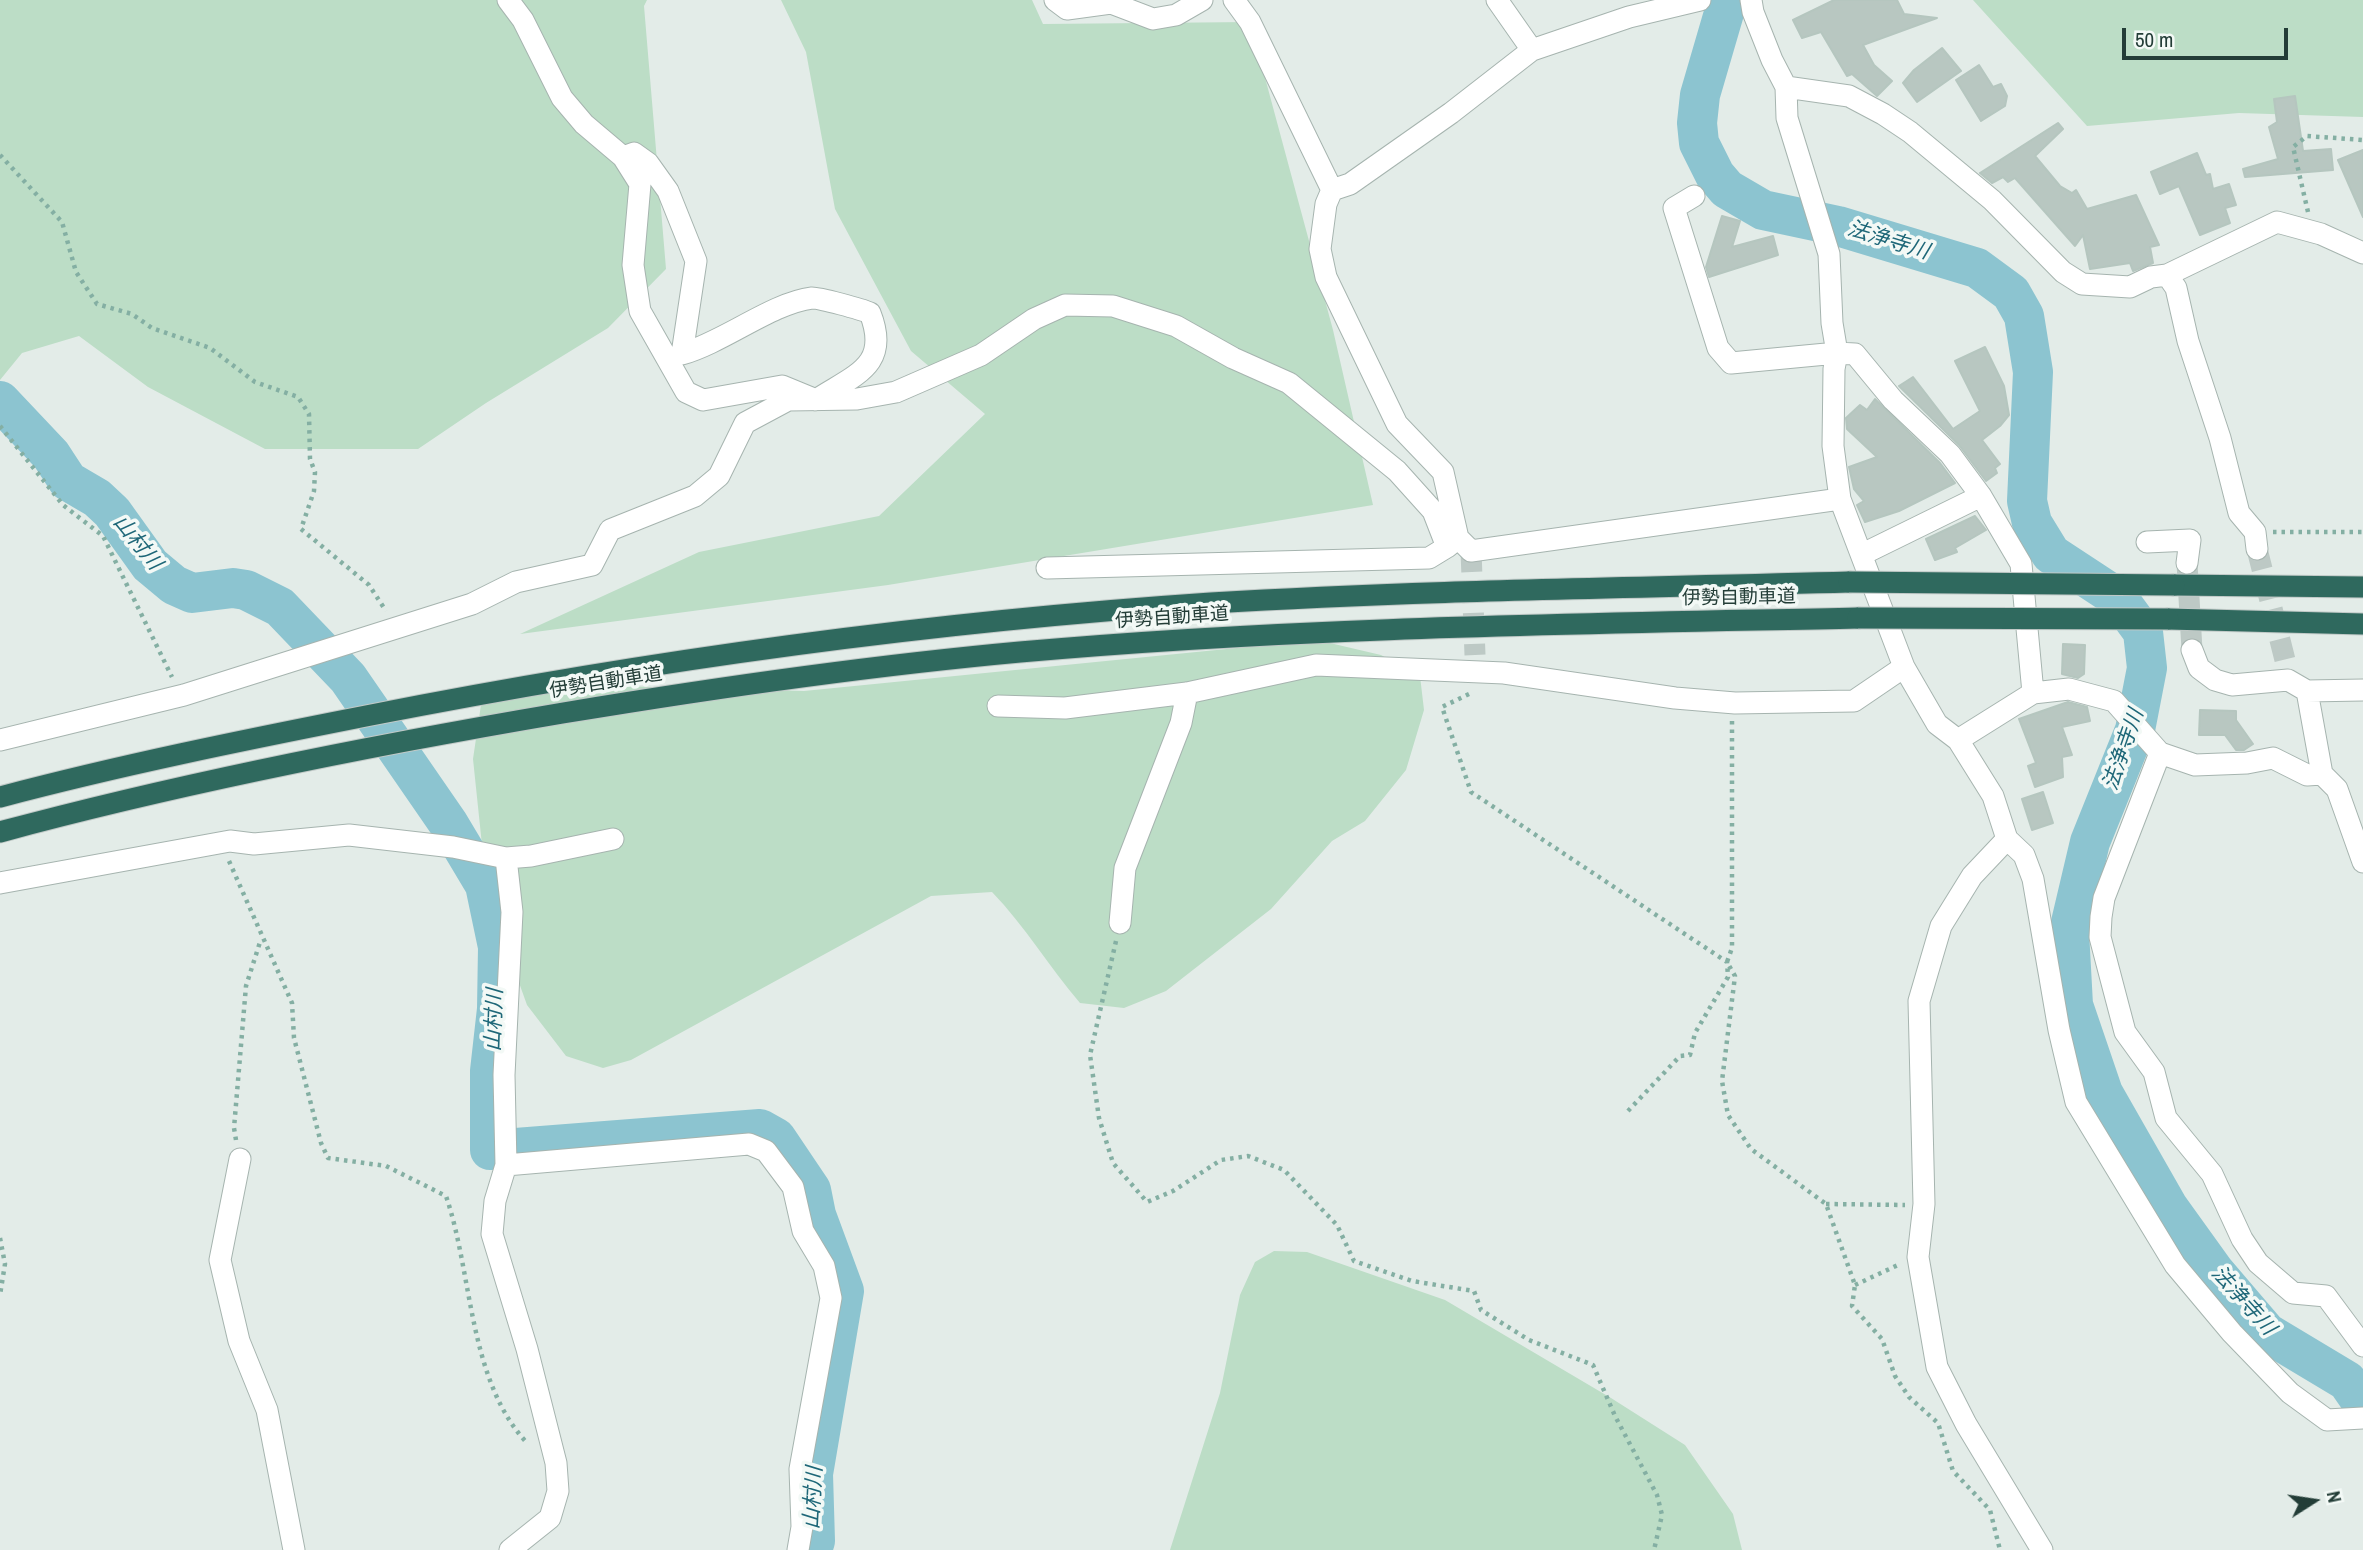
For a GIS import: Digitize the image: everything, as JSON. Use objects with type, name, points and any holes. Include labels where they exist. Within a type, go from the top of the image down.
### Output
[{"type":"highway","name":"伊勢自動車道","points":[[0,797],[280,733],[462,697],[681,660],[868,635],[1102,612],[1376,594],[1849,582],[2363,587]]},
{"type":"highway","name":"伊勢自動車道","points":[[0,832],[286,764],[469,729],[685,693],[1018,652],[1392,628],[1858,618],[2168,619],[2363,624]]},
{"type":"street","points":[[508,0],[523,20],[562,98],[584,124],[622,157],[640,184],[633,265],[640,311],[675,358],[686,392],[703,400],[782,386],[816,400]]},
{"type":"street","points":[[1055,0],[1067,9],[1111,3],[1153,19],[1176,15],[1202,0]]},
{"type":"street","points":[[1234,0],[1251,22],[1332,190]]},
{"type":"street","points":[[1497,0],[1532,50]]},
{"type":"street","points":[[1453,543],[1443,472],[1397,424],[1326,277],[1320,249],[1326,204],[1332,190],[1350,184],[1451,113],[1532,50],[1629,16],[1700,0]]},
{"type":"street","points":[[1751,0],[1772,60],[1786,87],[1787,118],[1829,254],[1832,323],[1837,353],[1834,369],[1833,446],[1840,499],[1904,667],[1937,724],[1958,740],[1993,796],[2007,839],[2024,855],[2033,879],[2059,1030],[2076,1102],[2125,1185],[2158,1232],[2175,1265],[2270,1374],[2327,1420],[2363,1418]]},
{"type":"street","points":[[1786,87],[1849,96],[1883,114],[1910,132],[1992,200],[2063,272],[2082,284],[2130,287],[2151,276],[2167,275],[2277,222],[2308,230],[2363,253]]},
{"type":"street","points":[[622,157],[634,153],[648,163],[668,191],[696,261],[675,358]]},
{"type":"street","points":[[1694,196],[1674,208],[1718,348],[1724,356],[1731,363],[1837,353],[1855,355],[1893,400],[1950,454],[1982,496],[2021,564],[2033,693]]},
{"type":"street","points":[[2167,275],[2176,288],[2188,341],[2220,438],[2239,513],[2256,541]]},
{"type":"street","points":[[675,358],[705,347],[785,307],[812,298],[870,313],[877,332],[876,352],[867,367],[816,400]]},
{"type":"street","points":[[0,740],[184,695],[472,604],[516,582],[592,565],[610,530],[695,496],[719,476],[745,423],[788,400],[857,398],[896,392],[981,355],[1034,319],[1065,305],[1113,306],[1176,326],[1233,358],[1289,383],[1397,471],[1433,510],[1453,543],[1471,551],[1840,499]]},
{"type":"street","points":[[1869,551],[1982,496]]},
{"type":"street","points":[[2147,542],[2190,540],[2187,563]]},
{"type":"street","points":[[1047,568],[1429,558],[1453,543]]},
{"type":"street","points":[[2192,650],[2199,668],[2215,680],[2232,685],[2267,684],[2294,678],[2363,691]]},
{"type":"street","points":[[998,706],[1065,708],[1187,693],[1316,665],[1477,663],[1675,698],[1735,703],[1854,701],[1904,667]]},
{"type":"street","points":[[2294,678],[2322,774],[2337,789],[2363,862]]},
{"type":"street","points":[[1958,740],[2033,693],[2069,689],[2114,701],[2160,753],[2195,765],[2248,763],[2273,758],[2307,775],[2322,774]]},
{"type":"street","points":[[1120,923],[1125,868],[1181,723],[1187,693]]},
{"type":"street","points":[[2160,753],[2104,898],[2101,917],[2100,937],[2125,1032],[2154,1072],[2166,1118],[2212,1174],[2242,1239],[2258,1263],[2292,1293],[2326,1296],[2363,1346]]},
{"type":"street","points":[[0,883],[230,841],[254,844],[349,835],[453,847],[506,858],[531,856],[613,839]]},
{"type":"street","points":[[2007,839],[1972,876],[1941,926],[1919,1001],[1924,1204],[1918,1257],[1937,1367],[1966,1424],[2042,1550]]},
{"type":"street","points":[[506,858],[512,912],[504,1075],[506,1165],[495,1201],[492,1234],[527,1349],[556,1463],[558,1491],[550,1518],[510,1550]]},
{"type":"street","points":[[506,1165],[750,1144],[766,1151],[793,1187],[803,1231],[824,1266],[831,1298],[800,1469],[802,1527],[798,1550]]},
{"type":"street","points":[[240,1159],[220,1260],[239,1341],[267,1410],[294,1550]]},
{"type":"path","points":[[2308,230],[2308,206],[2293,147],[2307,136],[2363,140]]},
{"type":"path","points":[[0,155],[62,222],[76,272],[97,304],[132,314],[152,328],[210,348],[255,382],[298,397],[309,414],[310,459],[315,472],[314,491],[301,529],[369,585],[383,604],[394,628]]},
{"type":"path","points":[[0,426],[63,505],[103,536],[184,695]]},
{"type":"path","points":[[2256,541],[2363,532]]},
{"type":"path","points":[[1477,663],[1479,689],[1442,707],[1471,792],[1727,962],[1735,976],[1722,1081],[1728,1115],[1751,1149],[1826,1204],[1854,1285],[1852,1306],[1882,1339],[1895,1376],[1909,1398],[1938,1423],[1953,1471],[1990,1510],[2000,1550]]},
{"type":"path","points":[[1628,1111],[1680,1056],[1690,1055],[1695,1033],[1728,977],[1727,962],[1732,948],[1732,721],[1735,703]]},
{"type":"path","points":[[230,841],[226,853],[261,938],[292,1003],[294,1038],[321,1143],[328,1158],[386,1166],[446,1196],[472,1315],[499,1400],[513,1428],[545,1462],[556,1463]]},
{"type":"path","points":[[1120,923],[1090,1055],[1099,1118],[1113,1163],[1147,1202],[1173,1191],[1221,1160],[1248,1156],[1284,1170],[1337,1224],[1354,1261],[1412,1282],[1474,1292],[1481,1310],[1529,1340],[1593,1365],[1615,1416],[1657,1496],[1662,1516],[1654,1550]]},
{"type":"path","points":[[240,1159],[234,1128],[246,986],[261,938]]},
{"type":"path","points":[[1826,1204],[1924,1204]]},
{"type":"path","points":[[0,1238],[5,1264],[0,1295]]},
{"type":"path","points":[[1854,1285],[1918,1257]]},
{"type":"green space","points":[[0,0],[647,0],[644,6],[666,269],[608,328],[486,403],[418,449],[265,449],[148,387],[79,336],[22,353],[0,380]]},
{"type":"green space","points":[[781,0],[1032,0],[1043,24],[1250,22],[1333,330],[1373,505],[888,585],[520,634],[699,552],[879,516],[985,414],[911,351],[835,209],[806,52]]},
{"type":"green space","points":[[1973,0],[2363,0],[2363,117],[2239,113],[2087,126]]},
{"type":"green space","points":[[1317,640],[1381,655],[1420,676],[1424,710],[1406,770],[1365,821],[1332,841],[1271,909],[1166,991],[1124,1008],[1080,1003],[992,892],[931,896],[631,1060],[603,1068],[566,1056],[527,1005],[503,938],[482,845],[473,759],[482,698],[504,683],[804,691]]},
{"type":"green space","points":[[1274,1251],[1307,1252],[1445,1300],[1685,1445],[1733,1514],[1742,1550],[1170,1550],[1220,1393],[1240,1295],[1255,1262]]},
{"type":"building","points":[[1834,0],[1897,0],[1904,14],[1937,18],[1863,45],[1874,65],[1892,81],[1877,96],[1852,74],[1847,76],[1821,32],[1802,38],[1793,20]]},
{"type":"building","points":[[1942,48],[1961,71],[1917,102],[1903,83],[1914,70]]},
{"type":"building","points":[[1979,65],[1993,87],[2001,84],[2007,96],[2005,106],[1981,121],[1956,80]]},
{"type":"building","points":[[2295,96],[2303,151],[2331,149],[2333,170],[2245,177],[2243,169],[2278,159],[2269,127],[2277,122],[2274,99]]},
{"type":"building","points":[[2058,123],[2063,129],[2035,156],[2060,186],[2072,193],[2076,190],[2087,209],[2136,195],[2159,245],[2150,247],[2153,263],[2133,271],[2130,263],[2090,269],[2083,235],[2075,246],[2015,178],[2008,182],[2003,177],[1992,183],[1980,173]]},
{"type":"building","points":[[2363,150],[2363,217],[2338,160]]},
{"type":"building","points":[[2197,153],[2206,175],[2210,174],[2213,189],[2229,184],[2236,205],[2225,208],[2230,223],[2200,235],[2179,186],[2160,194],[2151,172]]},
{"type":"building","points":[[1722,216],[1740,221],[1732,247],[1773,236],[1778,255],[1709,277],[1706,267]]},
{"type":"building","points":[[1985,347],[2004,386],[2009,415],[1982,440],[2000,464],[1995,468],[1997,473],[1986,481],[1959,445],[1899,386],[1913,377],[1953,429],[1980,411],[1955,361]]},
{"type":"building","points":[[1875,399],[1940,463],[1955,483],[1899,511],[1865,522],[1857,505],[1864,501],[1854,489],[1849,467],[1877,457],[1847,429],[1846,418],[1860,405],[1867,410]]},
{"type":"building","points":[[1975,516],[1986,530],[1955,548],[1957,552],[1935,560],[1926,539]]},
{"type":"building","points":[[2063,644],[2085,645],[2084,674],[2078,678],[2062,674]]},
{"type":"building","points":[[2068,702],[2087,707],[2090,721],[2062,727],[2072,755],[2062,757],[2063,777],[2035,787],[2028,766],[2036,763],[2019,719]]},
{"type":"building","points":[[2200,710],[2236,711],[2236,720],[2253,744],[2244,750],[2236,750],[2225,735],[2199,735]]},
{"type":"building","points":[[2043,792],[2053,823],[2032,830],[2022,799]]},
{"type":"waterway","name":"法浄寺川","points":[[1725,0],[1726,6],[1700,95],[1697,123],[1699,143],[1715,175],[1727,189],[1763,210],[1838,226],[1977,268],[2011,293],[2024,316],[2033,372],[2027,501],[2032,523],[2051,554],[2118,598],[2143,632],[2147,668],[2135,730],[2090,842],[2069,931],[2073,1005],[2103,1093],[2168,1207],[2214,1271],[2267,1333],[2347,1381],[2363,1404]]},
{"type":"waterway","name":"山村川","points":[[0,401],[51,455],[68,481],[97,498],[112,512],[150,565],[174,585],[192,593],[233,588],[246,590],[280,607],[348,678],[448,823],[485,885],[498,947],[497,1009],[490,1071],[490,1150],[760,1129],[776,1138],[811,1190],[816,1215],[844,1291],[813,1474],[815,1541],[812,1550]]},
{"type":"tunnel","points":[[2257,549],[2286,664]]},
{"type":"tunnel","points":[[1471,551],[1475,655]]},
{"type":"tunnel","points":[[2187,563],[2192,650]]}]
